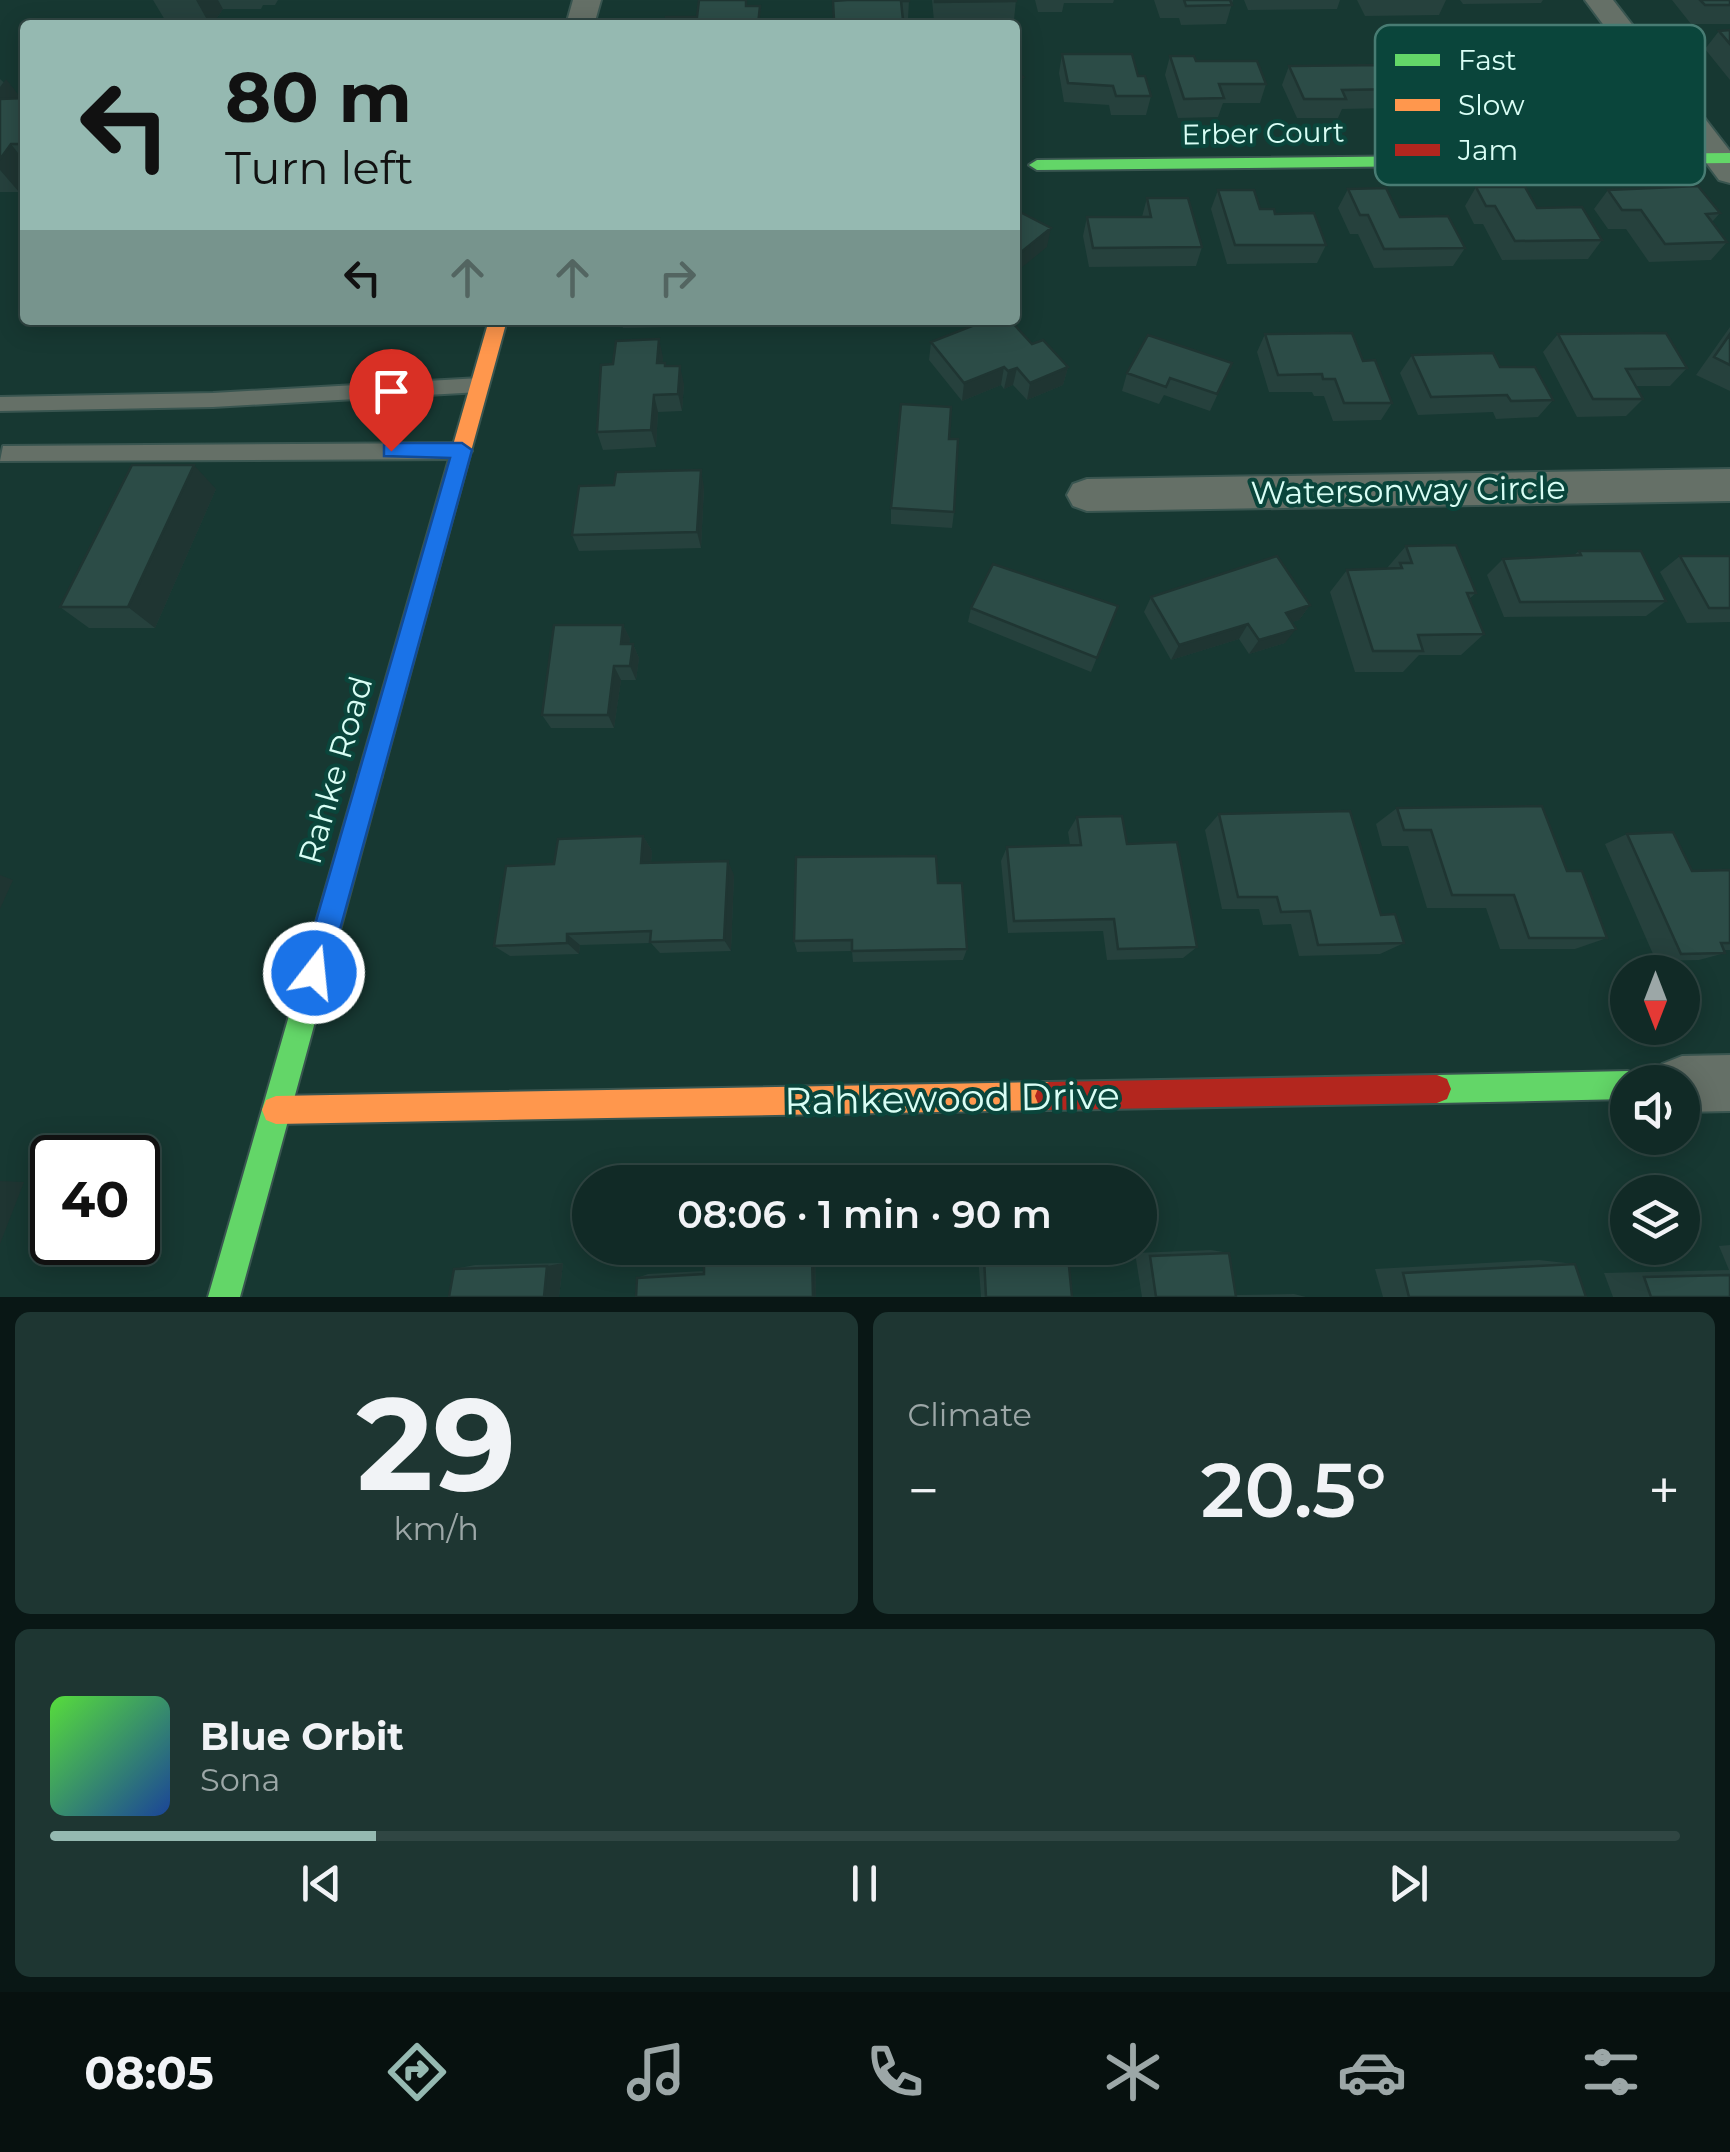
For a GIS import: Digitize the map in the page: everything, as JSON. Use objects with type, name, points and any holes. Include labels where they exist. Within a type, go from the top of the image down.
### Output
[{"type":"street","points":[[1600,0],[1619,25]]},
{"type":"street","points":[[1705,136],[1726,163]]},
{"type":"street","name":"Erber Court","points":[[1037,165],[1375,164]]},
{"type":"street","name":"Rahke Road","points":[[224,1297],[497,325]]},
{"type":"street","name":"Watersonway Circle","points":[[1087,494],[1730,485]]},
{"type":"street","points":[[1700,1084],[1730,1083]]},
{"type":"street","name":"Rahkewood Drive","points":[[276,1110],[1610,1085]]},
{"type":"lane","points":[[0,404],[212,400],[480,384]]},
{"type":"lane","points":[[3,454],[462,450]]},
{"type":"building","points":[[699,0],[746,0],[746,6],[760,6],[759,20],[666,20],[697,17]]},
{"type":"building","points":[[847,0],[909,1],[901,1],[903,20],[834,20],[833,1]]},
{"type":"building","points":[[1016,0],[1016,1],[935,2]]},
{"type":"building","points":[[1184,0],[1230,0],[1232,5],[1186,6]]},
{"type":"building","points":[[1700,0],[1730,0],[1730,5],[1705,5]]},
{"type":"building","points":[[1730,30],[1730,44],[1719,31]]},
{"type":"building","points":[[1062,54],[1132,54],[1138,76],[1145,76],[1151,96],[1116,96],[1113,86],[1068,83]]},
{"type":"building","points":[[1170,56],[1194,56],[1196,61],[1257,61],[1266,84],[1219,84],[1224,98],[1184,99]]},
{"type":"building","points":[[1375,65],[1375,89],[1342,90],[1346,99],[1304,99],[1289,66]]},
{"type":"building","points":[[20,98],[20,144],[11,144],[0,159],[0,99]]},
{"type":"building","points":[[1698,186],[1720,213],[1706,214],[1727,242],[1665,244],[1641,210],[1622,210],[1608,190]]},
{"type":"building","points":[[1476,187],[1525,187],[1537,208],[1582,207],[1602,240],[1515,241],[1495,206],[1486,206]]},
{"type":"building","points":[[1386,188],[1400,217],[1448,216],[1465,248],[1384,249],[1368,215],[1360,215],[1348,189]]},
{"type":"building","points":[[1218,190],[1254,190],[1260,209],[1274,209],[1275,214],[1314,213],[1326,245],[1235,245]]},
{"type":"building","points":[[1147,198],[1188,198],[1202,247],[1093,248],[1087,217],[1151,217]]},
{"type":"building","points":[[1020,212],[1051,228],[1020,253]]},
{"type":"building","points":[[975,325],[1015,325],[1032,344],[1043,340],[1068,367],[1030,383],[1017,368],[1008,371],[1004,367],[964,383],[931,342]]},
{"type":"building","points":[[1352,333],[1363,361],[1375,360],[1392,403],[1344,403],[1335,379],[1323,379],[1322,374],[1278,375],[1265,334]]},
{"type":"building","points":[[1666,333],[1687,368],[1626,369],[1643,399],[1593,399],[1558,334]]},
{"type":"building","points":[[1730,334],[1730,365],[1714,357]]},
{"type":"building","points":[[1148,335],[1232,363],[1217,394],[1170,378],[1166,387],[1127,373]]},
{"type":"building","points":[[659,339],[657,363],[680,366],[678,394],[654,395],[651,430],[597,432],[601,365],[613,364],[616,341]]},
{"type":"building","points":[[1493,353],[1500,367],[1535,367],[1553,400],[1511,401],[1507,395],[1431,397],[1412,355]]},
{"type":"building","points":[[901,404],[951,407],[949,439],[958,439],[954,512],[891,508]]},
{"type":"building","points":[[132,465],[194,465],[128,607],[60,607]]},
{"type":"building","points":[[701,470],[697,532],[572,535],[579,486],[614,485],[616,472]]},
{"type":"building","points":[[1456,545],[1476,593],[1467,593],[1484,634],[1418,635],[1423,651],[1373,651],[1347,570],[1402,568],[1400,563],[1412,563],[1406,546]]},
{"type":"building","points":[[1579,551],[1641,551],[1666,601],[1520,602],[1503,559],[1581,555]]},
{"type":"building","points":[[1277,556],[1310,605],[1286,613],[1296,629],[1259,640],[1248,624],[1179,645],[1151,597]]},
{"type":"building","points":[[1680,556],[1730,556],[1730,608],[1709,608]]},
{"type":"building","points":[[993,564],[1118,606],[1097,658],[971,608]]},
{"type":"building","points":[[554,625],[623,625],[621,644],[633,644],[630,666],[614,666],[608,715],[542,715]]},
{"type":"building","points":[[1542,806],[1567,871],[1582,871],[1607,938],[1529,938],[1514,895],[1452,895],[1431,830],[1404,830],[1397,808]]},
{"type":"building","points":[[1350,811],[1381,915],[1395,914],[1404,943],[1318,945],[1310,911],[1281,912],[1277,897],[1238,897],[1219,814]]},
{"type":"building","points":[[1122,816],[1127,844],[1177,842],[1197,947],[1118,949],[1114,919],[1014,921],[1007,847],[1081,845],[1077,817]]},
{"type":"building","points":[[1673,832],[1692,871],[1730,870],[1730,943],[1721,943],[1725,953],[1681,954],[1627,834]]},
{"type":"building","points":[[643,836],[641,863],[728,861],[724,940],[650,942],[651,931],[567,934],[567,943],[494,946],[506,866],[554,864],[558,839]]},
{"type":"building","points":[[936,856],[938,883],[962,883],[967,949],[852,951],[852,940],[794,941],[796,857]]},
{"type":"building","points":[[1229,1253],[1236,1297],[1156,1297],[1151,1265],[1157,1265],[1157,1256]]},
{"type":"building","points":[[1575,1264],[1586,1297],[1409,1297],[1403,1273]]},
{"type":"building","points":[[704,1265],[812,1265],[813,1297],[636,1297],[637,1278],[704,1274]]},
{"type":"building","points":[[984,1265],[1069,1265],[1072,1297],[986,1297]]},
{"type":"building","points":[[547,1266],[544,1297],[449,1297],[454,1269]]},
{"type":"building","points":[[1730,1275],[1730,1297],[1651,1297],[1644,1277]]},
{"type":"traffic: fast","points":[[1705,158],[1730,158]]},
{"type":"traffic: fast","points":[[1037,165],[1375,162]]},
{"type":"traffic: fast","points":[[224,1297],[370,776]]},
{"type":"traffic: fast","points":[[1437,1089],[1610,1085]]},
{"type":"traffic: slow","points":[[370,776],[497,325]]},
{"type":"traffic: slow","points":[[276,1110],[1049,1096]]},
{"type":"traffic: jam","points":[[1049,1096],[1437,1089]]},
{"type":"route","points":[[314,973],[462,450],[391,451]]}]
